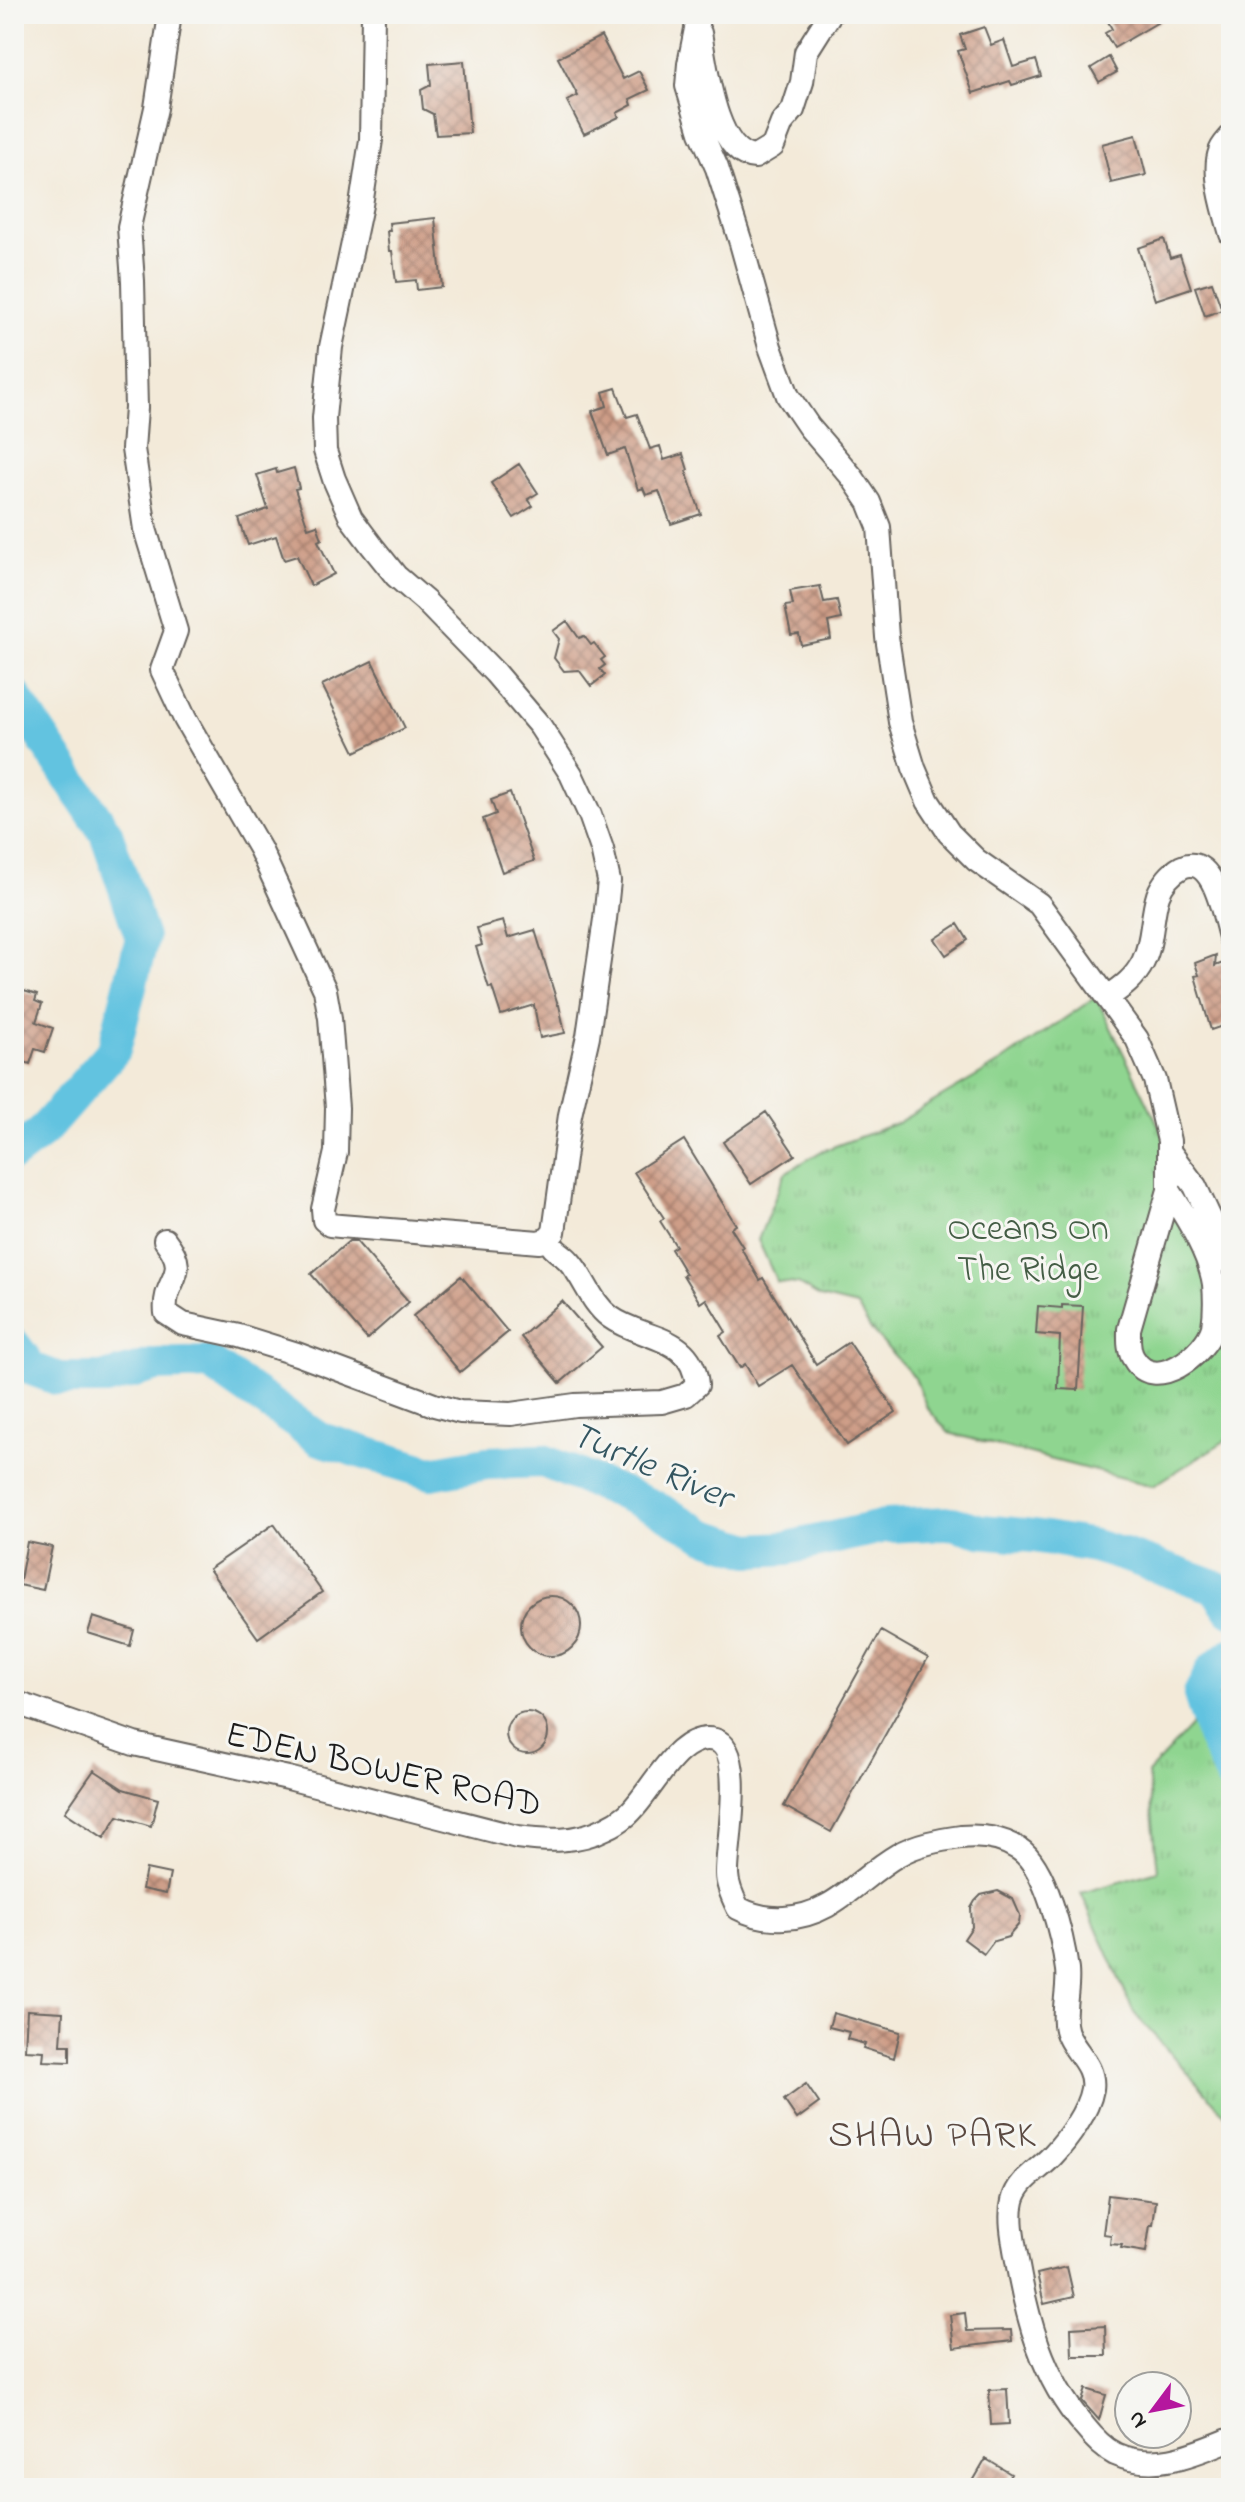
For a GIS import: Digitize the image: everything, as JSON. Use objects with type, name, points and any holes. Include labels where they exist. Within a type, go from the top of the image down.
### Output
[{"type":"street","points":[[170,14],[156,108],[129,227],[136,408],[133,449],[145,529],[176,631],[162,670],[185,719],[260,849],[325,990],[337,1108],[336,1152],[323,1209],[324,1220],[330,1225],[539,1242],[548,1239],[554,1232],[570,1115],[588,1036],[609,881],[590,815],[571,774],[540,726],[495,673],[425,601],[396,576],[372,546],[351,518],[325,451],[324,418],[331,347],[361,205],[371,140],[373,14]]},
{"type":"street","points":[[698,17],[710,89],[718,116],[737,150],[743,155],[755,157],[773,146],[782,123],[793,110],[802,82],[806,52],[830,14]]},
{"type":"street","points":[[698,17],[687,86],[737,228],[770,347],[788,396],[809,427],[852,477],[869,502],[879,527],[887,637],[900,722],[923,790],[949,833],[976,860],[1039,904],[1137,1039],[1155,1080],[1169,1141],[1169,1190],[1129,1329],[1134,1359],[1141,1367],[1157,1372],[1175,1369],[1196,1356],[1213,1328],[1214,1283],[1190,1222],[1169,1190]]},
{"type":"street","points":[[1231,136],[1220,151],[1219,174],[1221,198],[1231,234]]},
{"type":"street","points":[[1108,997],[1125,986],[1145,959],[1159,894],[1165,882],[1182,867],[1198,866],[1210,877],[1231,940]]},
{"type":"street","points":[[1169,1151],[1195,1186],[1231,1263]]},
{"type":"street","points":[[165,1240],[177,1259],[178,1271],[165,1303],[166,1313],[174,1319],[297,1354],[434,1405],[460,1412],[511,1414],[575,1405],[662,1402],[686,1395],[697,1385],[696,1370],[687,1356],[668,1341],[612,1319],[603,1311],[569,1261],[550,1245],[548,1239]]},
{"type":"street","name":"EDEN BOWER ROAD","points":[[14,1702],[134,1744],[288,1778],[517,1837],[551,1842],[605,1829],[628,1814],[678,1754],[694,1740],[711,1739],[721,1742],[733,1768],[726,1875],[738,1908],[753,1916],[773,1919],[803,1917],[838,1901],[898,1855],[941,1840],[974,1836],[998,1839],[1021,1849],[1038,1872],[1053,1905],[1067,1971],[1065,2025],[1090,2070],[1092,2087],[1086,2107],[1071,2131],[1052,2155],[1019,2187],[1012,2202],[1012,2234],[1019,2274],[1028,2317],[1043,2361],[1071,2412],[1094,2438],[1114,2453],[1145,2462],[1182,2459],[1231,2439]]},
{"type":"green space","name":"Oceans On The Ridge","points":[[1096,997],[1218,1247],[1231,1281],[1231,1437],[1153,1486],[949,1433],[927,1408],[915,1378],[871,1330],[857,1306],[820,1297],[798,1284],[777,1282],[758,1240],[785,1173],[822,1151],[897,1123],[1001,1062]]},
{"type":"green space","points":[[1231,1683],[1231,2121],[1134,2013],[1081,1893],[1158,1871],[1148,1773]]},
{"type":"building","points":[[1104,14],[1172,14],[1114,48],[1105,33],[1112,29]]},
{"type":"building","points":[[984,27],[991,45],[1004,40],[1013,67],[1036,60],[1041,76],[1012,85],[1010,81],[973,93],[958,51],[965,49],[960,35]]},
{"type":"building","points":[[601,36],[623,79],[639,71],[649,90],[630,99],[632,105],[617,113],[619,117],[584,134],[567,101],[578,96],[558,58]]},
{"type":"building","points":[[1109,57],[1117,72],[1099,82],[1091,68]]},
{"type":"building","points":[[464,61],[470,133],[436,135],[433,114],[423,109],[421,90],[431,85],[429,64]]},
{"type":"building","points":[[1136,135],[1146,175],[1111,183],[1102,144]]},
{"type":"building","points":[[435,218],[442,287],[417,290],[416,280],[396,282],[392,251],[389,251],[389,223]]},
{"type":"building","points":[[1164,239],[1170,258],[1180,255],[1191,288],[1155,300],[1138,248]]},
{"type":"building","points":[[1212,282],[1222,310],[1205,316],[1195,287]]},
{"type":"building","points":[[616,388],[627,417],[637,414],[650,449],[660,446],[664,460],[683,454],[701,514],[671,524],[659,491],[646,495],[643,488],[638,490],[625,449],[608,455],[592,411],[607,406],[603,392]]},
{"type":"building","points":[[519,464],[538,493],[528,499],[533,506],[514,518],[491,483]]},
{"type":"building","points":[[294,468],[299,488],[295,489],[308,528],[317,525],[322,539],[318,541],[334,574],[311,586],[297,556],[284,560],[276,536],[248,545],[239,519],[268,509],[257,475]]},
{"type":"building","points":[[820,586],[824,602],[837,600],[841,619],[828,622],[831,639],[801,645],[799,634],[791,635],[785,606],[793,605],[790,591]]},
{"type":"building","points":[[567,621],[579,638],[584,636],[591,645],[594,643],[605,657],[601,660],[605,665],[600,669],[605,675],[591,686],[579,670],[564,671],[554,658],[559,639],[553,631]]},
{"type":"building","points":[[372,661],[405,728],[355,752],[322,685]]},
{"type":"building","points":[[510,793],[534,861],[502,872],[483,819],[496,814],[491,800]]},
{"type":"building","points":[[503,921],[508,938],[535,930],[565,1033],[540,1038],[534,1005],[501,1015],[476,947],[482,945],[477,928]]},
{"type":"building","points":[[958,924],[968,940],[946,955],[935,939]]},
{"type":"building","points":[[1216,955],[1215,966],[1226,962],[1231,975],[1231,1023],[1211,1030],[1195,976],[1199,975],[1195,963]]},
{"type":"building","points":[[14,988],[37,995],[35,1001],[42,1004],[36,1022],[53,1028],[45,1052],[35,1049],[30,1064],[14,1058]]},
{"type":"building","points":[[766,1112],[795,1155],[751,1184],[723,1142]]},
{"type":"building","points":[[684,1140],[736,1225],[731,1228],[741,1248],[816,1364],[849,1342],[896,1412],[847,1445],[792,1365],[758,1386],[745,1364],[740,1368],[720,1336],[726,1332],[706,1299],[700,1303],[683,1275],[686,1274],[671,1249],[676,1246],[660,1221],[664,1218],[634,1172]]},
{"type":"building","points":[[349,1241],[356,1241],[409,1302],[367,1339],[311,1274]]},
{"type":"building","points":[[461,1276],[508,1332],[460,1372],[413,1316]]},
{"type":"building","points":[[562,1301],[602,1347],[560,1383],[521,1337]]},
{"type":"building","name":"Oceans On The Ridge","points":[[1062,1305],[1083,1306],[1078,1390],[1058,1389],[1060,1336],[1036,1334],[1038,1306],[1062,1308]]},
{"type":"building","points":[[274,1524],[322,1592],[258,1638],[209,1569]]},
{"type":"building","points":[[27,1542],[52,1547],[43,1590],[19,1585]]},
{"type":"building","points":[[551,1596],[563,1598],[572,1605],[579,1614],[579,1638],[572,1647],[563,1654],[551,1656],[539,1654],[530,1647],[523,1638],[521,1626],[523,1614],[530,1605],[539,1598]]},
{"type":"building","points":[[93,1617],[134,1630],[130,1646],[88,1633]]},
{"type":"building","points":[[881,1631],[928,1658],[831,1832],[784,1806]]},
{"type":"building","points":[[527,1712],[542,1718],[548,1733],[542,1748],[527,1754],[512,1748],[506,1733],[512,1718]]},
{"type":"building","points":[[94,1770],[123,1789],[158,1799],[151,1826],[118,1816],[104,1838],[65,1812]]},
{"type":"building","points":[[146,1869],[170,1874],[166,1894],[142,1889]]},
{"type":"building","points":[[998,1891],[1013,1899],[1020,1915],[1019,1924],[1008,1937],[994,1941],[984,1954],[964,1939],[972,1927],[971,1908],[975,1901],[981,1895]]},
{"type":"building","points":[[27,2010],[63,2012],[61,2045],[70,2045],[70,2062],[43,2061],[44,2051],[25,2050]]},
{"type":"building","points":[[833,2013],[900,2032],[894,2058],[863,2048],[865,2044],[847,2039],[849,2032],[829,2027]]},
{"type":"building","points":[[806,2084],[819,2103],[797,2119],[784,2100]]},
{"type":"building","points":[[1108,2195],[1156,2201],[1146,2252],[1110,2244],[1111,2235],[1103,2234]]},
{"type":"building","points":[[1067,2267],[1074,2297],[1044,2304],[1037,2274]]},
{"type":"building","points":[[965,2313],[967,2331],[1011,2330],[1012,2341],[954,2348],[950,2315]]},
{"type":"building","points":[[1105,2326],[1106,2356],[1072,2356],[1071,2328]]},
{"type":"building","points":[[1007,2389],[1009,2424],[991,2425],[989,2390]]},
{"type":"building","points":[[1086,2389],[1106,2395],[1099,2420],[1082,2401]]},
{"type":"building","points":[[986,2459],[1011,2474],[1002,2488],[969,2488]]},
{"type":"waterway","points":[[14,695],[106,833],[142,938],[114,1050],[42,1132],[14,1154]]},
{"type":"waterway","name":"Turtle River","points":[[14,1345],[32,1369],[59,1379],[105,1379],[156,1365],[210,1363],[320,1439],[431,1473],[487,1463],[543,1461],[655,1507],[706,1536],[750,1550],[788,1548],[885,1526],[952,1523],[981,1531],[1094,1546],[1133,1558],[1215,1587],[1231,1610]]},
{"type":"waterway","name":"Turtle River","points":[[1231,1655],[1213,1669],[1200,1694],[1213,1736],[1231,1776]]},
{"type":"district","name":"SHAW PARK","points":[[933,2133]]}]
